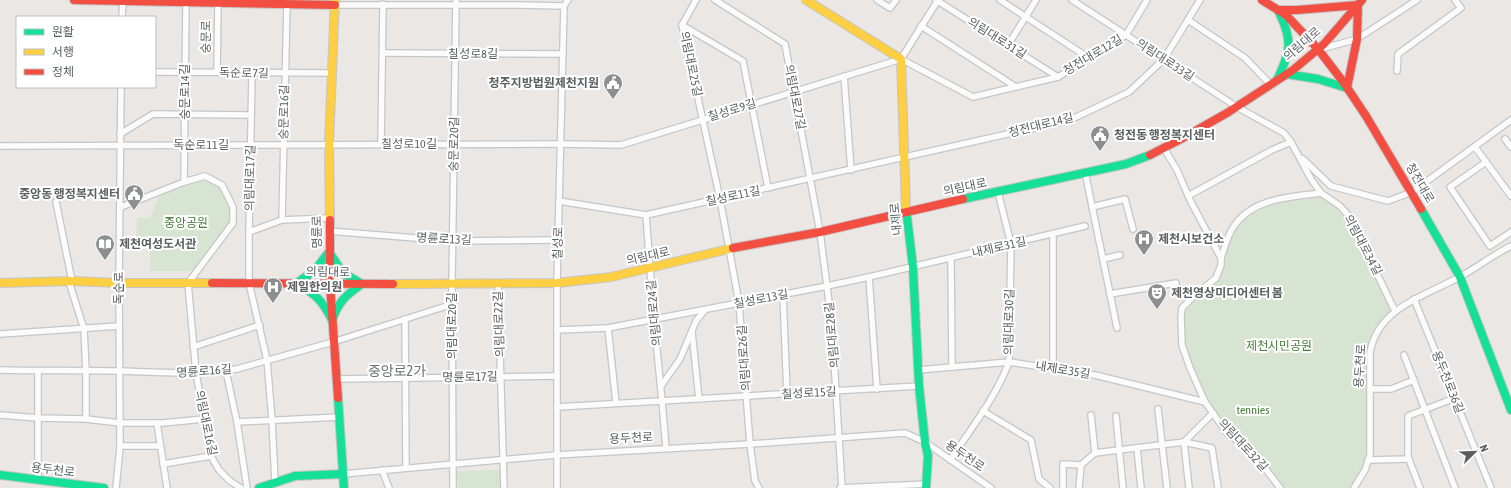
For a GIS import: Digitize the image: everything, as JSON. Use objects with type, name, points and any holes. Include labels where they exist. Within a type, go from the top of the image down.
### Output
[{"type":"street","points":[[74,0],[287,4],[335,2],[384,4],[456,3],[564,6],[568,0]]},
{"type":"street","name":"의림대로25길","points":[[696,0],[682,25],[730,249]]},
{"type":"street","name":"의림대로27길","points":[[715,0],[785,44],[795,91],[820,232]]},
{"type":"street","points":[[877,0],[890,8],[896,0]]},
{"type":"street","points":[[809,1],[901,59],[937,0]]},
{"type":"street","name":"의림대로31길","points":[[937,0],[1058,77]]},
{"type":"street","points":[[1000,0],[1089,58]]},
{"type":"street","points":[[1008,45],[1036,0]]},
{"type":"street","name":"의림대로33길","points":[[1072,0],[1237,107]]},
{"type":"street","name":"청전대로12길","points":[[901,59],[973,97],[1058,77],[1126,35],[1147,0]]},
{"type":"street","name":"청전대로14길","points":[[905,158],[1070,120],[1129,92],[1164,59],[1200,0]]},
{"type":"street","name":"청전대로","points":[[1262,0],[1286,15],[1318,49],[1366,116],[1412,192],[1460,277],[1511,410]]},
{"type":"street","points":[[1318,49],[1357,40],[1417,0]]},
{"type":"street","points":[[1396,71],[1398,54],[1461,8],[1455,0]]},
{"type":"street","points":[[122,16],[123,1]]},
{"type":"street","name":"숭문로14길","points":[[184,182],[186,2]]},
{"type":"street","name":"숭문로","points":[[217,72],[218,2]]},
{"type":"street","name":"명륜로","points":[[335,2],[329,144],[329,252],[333,342],[344,488]]},
{"type":"street","points":[[1277,10],[1297,10],[1360,2],[1357,40],[1347,88],[1318,79],[1286,74]]},
{"type":"street","name":"의림대로","points":[[0,283],[70,281],[119,283],[557,284],[612,277],[730,249],[820,232],[906,211],[1126,164],[1145,158],[1165,150],[1237,107],[1286,74],[1318,49],[1360,2]]},
{"type":"street","name":"숭문로20길","points":[[452,283],[456,3]]},
{"type":"street","name":"숭문로16길","points":[[282,220],[287,4]]},
{"type":"street","points":[[381,144],[384,4]]},
{"type":"street","name":"칠성로","points":[[557,488],[557,284],[564,6]]},
{"type":"street","points":[[1188,20],[1245,58],[1273,83],[1288,56],[1290,46],[1288,28],[1277,10]]},
{"type":"street","points":[[682,25],[743,60],[768,188]]},
{"type":"street","points":[[921,26],[1016,87]]},
{"type":"street","name":"칠성로8길","points":[[383,53],[563,54]]},
{"type":"street","name":"칠성로9길","points":[[561,144],[622,144],[901,59]]},
{"type":"street","name":"내제로","points":[[901,59],[906,211],[913,267],[919,386],[928,456],[927,486]]},
{"type":"street","name":"독순로7길","points":[[156,72],[333,73]]},
{"type":"street","name":"의림대로17길","points":[[252,73],[249,283],[267,360],[275,482]]},
{"type":"street","points":[[844,76],[851,170]]},
{"type":"street","name":"독순로","points":[[116,488],[120,446],[119,283],[121,207],[121,88]]},
{"type":"street","name":"의림대로34길","points":[[1237,107],[1281,131],[1291,142],[1311,179],[1321,193],[1340,206],[1349,216],[1395,311]]},
{"type":"street","points":[[120,134],[153,114],[251,115]]},
{"type":"street","points":[[1298,155],[1331,186],[1388,201],[1412,192],[1511,120]]},
{"type":"street","points":[[1505,139],[1511,147]]},
{"type":"street","points":[[1188,196],[1272,150],[1291,142]]},
{"type":"street","name":"칠성로10길","points":[[329,144],[561,144]]},
{"type":"street","name":"독순로11길","points":[[0,146],[329,144]]},
{"type":"street","points":[[1475,147],[1511,196]]},
{"type":"street","points":[[1165,150],[1177,170],[1188,196],[1221,258]]},
{"type":"street","name":"칠성로11길","points":[[559,201],[646,215],[905,158]]},
{"type":"street","points":[[1486,162],[1450,187],[1490,246],[1511,232]]},
{"type":"street","points":[[1085,172],[1117,328]]},
{"type":"street","points":[[121,207],[184,182],[205,176],[222,185],[233,207],[233,223],[188,283]]},
{"type":"street","name":"의림대로30길","points":[[950,460],[983,411],[1003,376],[1009,362],[1011,244],[998,192]]},
{"type":"street","name":"의림대로32길","points":[[1280,488],[1258,459],[1247,448],[1227,433],[1205,402],[1182,345],[1182,308],[1216,278],[1228,236],[1234,226],[1245,214],[1270,201],[1285,197],[1321,193]]},
{"type":"street","points":[[1092,207],[1125,199],[1133,230]]},
{"type":"street","points":[[56,202],[70,281],[84,328],[86,419]]},
{"type":"street","name":"의림대로24길","points":[[646,215],[666,448]]},
{"type":"street","points":[[249,232],[282,220],[329,218]]},
{"type":"street","name":"내제로31길","points":[[913,267],[1085,226]]},
{"type":"street","name":"명륜로13길","points":[[329,231],[453,241],[558,240]]},
{"type":"street","name":"의림대로28길","points":[[820,232],[832,328],[840,438],[841,488]]},
{"type":"street","points":[[1052,234],[1054,368]]},
{"type":"street","name":"용두천로","points":[[1354,488],[1365,470],[1368,460],[1370,446],[1370,352],[1377,333],[1395,311],[1414,299],[1460,277],[1511,246]]},
{"type":"street","name":"의림대로26길","points":[[730,249],[739,303],[750,444],[755,481],[759,488]]},
{"type":"street","points":[[297,283],[310,276],[321,265],[329,252],[343,273],[362,284],[346,295],[338,304],[332,320]]},
{"type":"street","points":[[1103,259],[1120,255]]},
{"type":"street","points":[[951,258],[952,367]]},
{"type":"street","name":"칠성로13길","points":[[557,330],[608,328],[654,320],[827,286],[913,267]]},
{"type":"street","points":[[869,277],[877,389]]},
{"type":"street","name":"의림대로16길","points":[[188,283],[196,373],[211,456],[219,470],[230,481],[241,488]]},
{"type":"street","points":[[297,283],[314,293],[325,305],[332,320]]},
{"type":"street","name":"의림대로20길","points":[[452,283],[453,488]]},
{"type":"street","points":[[1110,294],[1176,283]]},
{"type":"street","name":"의림대로22길","points":[[498,284],[504,488]]},
{"type":"street","points":[[782,294],[787,394]]},
{"type":"street","name":"용두천로36길","points":[[1414,299],[1491,488]]},
{"type":"street","name":"명륜로16길","points":[[0,370],[196,373],[226,371],[333,342],[453,304]]},
{"type":"street","points":[[661,386],[680,359],[696,321],[705,310]]},
{"type":"street","points":[[405,319],[406,468]]},
{"type":"street","points":[[193,347],[260,325]]},
{"type":"street","points":[[0,334],[119,326]]},
{"type":"street","points":[[608,328],[616,404]]},
{"type":"street","points":[[692,330],[699,399]]},
{"type":"street","points":[[1404,355],[1456,488]]},
{"type":"street","name":"내제로35길","points":[[918,370],[1009,362],[1095,374],[1205,402]]},
{"type":"street","points":[[38,370],[38,480]]},
{"type":"street","points":[[226,371],[237,422],[247,488]]},
{"type":"street","name":"명륜로17길","points":[[336,379],[556,376]]},
{"type":"street","points":[[1370,389],[1391,389],[1414,380]]},
{"type":"street","name":"칠성로15길","points":[[556,407],[919,386]]},
{"type":"street","points":[[1420,488],[1409,459],[1408,416],[1455,398]]},
{"type":"street","points":[[1158,409],[1167,488]]},
{"type":"street","points":[[983,411],[1031,440],[1039,479],[1050,488]]},
{"type":"street","points":[[1184,442],[1214,414]]},
{"type":"street","points":[[0,415],[38,418],[86,419],[120,423],[157,423],[204,419]]},
{"type":"street","points":[[1091,416],[1095,453]]},
{"type":"street","points":[[1116,416],[1123,488]]},
{"type":"street","points":[[237,422],[339,417]]},
{"type":"street","points":[[157,423],[167,488]]},
{"type":"street","name":"용두천로","points":[[259,488],[295,476],[343,474],[556,454],[750,444],[905,433],[925,442],[991,488]]},
{"type":"street","points":[[1184,442],[1189,488]]},
{"type":"street","points":[[1063,488],[1063,464],[1081,465],[1095,453],[1184,442],[1212,448],[1218,488]]},
{"type":"street","points":[[120,446],[160,446]]},
{"type":"street","points":[[1137,448],[1141,488]]},
{"type":"street","points":[[164,464],[211,456]]},
{"type":"street","points":[[1368,460],[1409,459]]},
{"type":"street","points":[[1080,488],[1081,465]]},
{"type":"street","points":[[382,470],[389,488]]},
{"type":"street","name":"용두천로","points":[[0,475],[104,488]]},
{"type":"street","points":[[841,488],[927,486]]},
{"type":"green space","name":"중앙공원","points":[[205,180],[222,189],[229,202],[230,215],[224,233],[212,250],[193,271],[150,271],[150,243],[136,243],[137,218],[150,218],[158,198],[171,189]]},
{"type":"green space","name":"제천시민공원","points":[[1321,196],[1342,210],[1347,217],[1393,310],[1379,328],[1369,355],[1366,375],[1368,393],[1368,445],[1365,464],[1351,488],[1282,488],[1227,433],[1205,402],[1190,368],[1185,344],[1185,308],[1219,277],[1230,239],[1245,217],[1268,205],[1294,199]]},
{"type":"green space","points":[[500,470],[501,488],[458,488],[457,471]]},
{"type":"traffic: fast","points":[[1277,80],[1285,61],[1288,46],[1287,31],[1279,12]]},
{"type":"traffic: fast","points":[[1286,74],[1318,79],[1347,88]]},
{"type":"traffic: fast","points":[[963,199],[1126,164],[1150,155]]},
{"type":"traffic: fast","points":[[906,208],[913,267],[919,386],[928,456],[926,488]]},
{"type":"traffic: fast","points":[[1421,209],[1460,277],[1511,410]]},
{"type":"traffic: fast","points":[[329,252],[343,273],[362,284],[344,299],[337,308],[332,320],[318,298],[297,283],[315,270],[329,252]]},
{"type":"traffic: fast","points":[[338,398],[344,488]]},
{"type":"traffic: fast","points":[[259,488],[295,476],[343,474]]},
{"type":"traffic: fast","points":[[0,475],[104,488]]},
{"type":"traffic: slow","points":[[330,220],[329,144],[335,0]]},
{"type":"traffic: slow","points":[[806,0],[901,59],[906,208]]},
{"type":"traffic: slow","points":[[393,284],[557,283],[611,277],[733,248]]},
{"type":"traffic: slow","points":[[0,283],[72,281],[119,283],[212,283]]},
{"type":"traffic: jam","points":[[74,0],[335,5]]},
{"type":"traffic: jam","points":[[1262,0],[1286,15],[1318,49],[1344,83],[1366,116],[1421,209]]},
{"type":"traffic: jam","points":[[1150,155],[1227,113],[1293,70],[1324,44],[1362,0]]},
{"type":"traffic: jam","points":[[1278,10],[1358,5],[1357,39],[1347,88]]},
{"type":"traffic: jam","points":[[733,248],[820,232],[963,199]]},
{"type":"traffic: jam","points":[[330,220],[330,284],[338,398]]},
{"type":"traffic: jam","points":[[212,283],[393,284]]},
{"type":"place","name":"청주지방법원제천지원","points":[[613,100]]},
{"type":"place","name":"청전동 행정복지센터","points":[[1100,152]]},
{"type":"place","name":"중앙동 행정복지센터","points":[[134,211]]},
{"type":"place","name":"제천시보건소","points":[[1144,256]]},
{"type":"place","name":"제천여성도서관","points":[[105,261]]},
{"type":"place","name":"제일한의원","points":[[273,304]]},
{"type":"place","name":"제천영상미디어센터 봄","points":[[1157,310]]},
{"type":"district","name":"중앙로2가","points":[[397,371]]},
{"type":"park label","name":"tennies","points":[[1253,410]]}]
